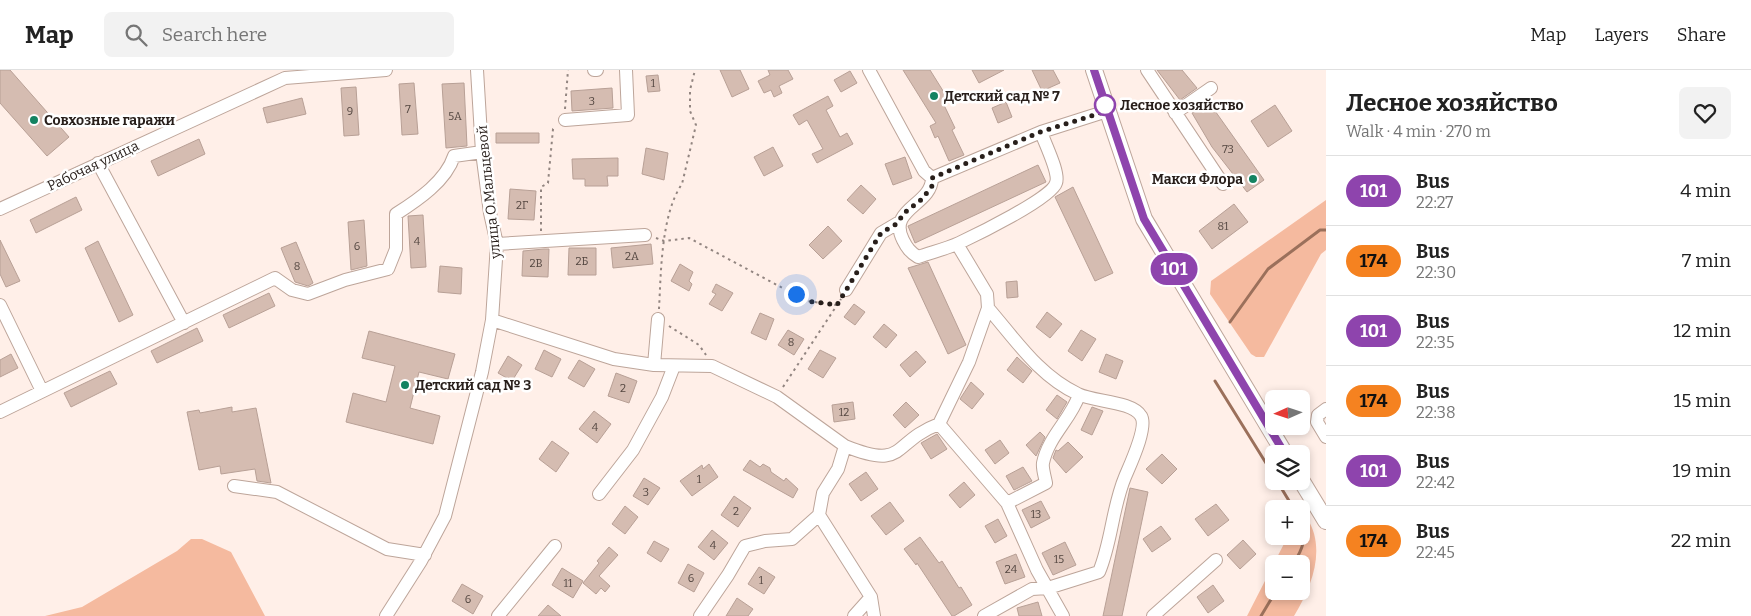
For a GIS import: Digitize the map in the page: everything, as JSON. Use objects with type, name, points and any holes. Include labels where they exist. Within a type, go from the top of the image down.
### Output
[{"type":"main road","points":[[1094,70],[1144,219],[1280,445]]},
{"type":"main road","points":[[1307,490],[1326,521]]},
{"type":"street","name":"Рабочая улица","points":[[0,209],[281,74],[386,70]]},
{"type":"street","name":"улица О.Мальцевой","points":[[386,616],[425,555],[444,516],[454,484],[492,320],[497,244],[490,213],[482,152],[477,70]]},
{"type":"street","points":[[565,120],[628,115],[626,70]]},
{"type":"street","points":[[869,70],[924,172],[932,178]]},
{"type":"street","points":[[1147,70],[1222,184]]},
{"type":"street","points":[[1175,112],[1212,88]]},
{"type":"street","points":[[932,178],[1040,132],[1107,111]]},
{"type":"street","points":[[898,223],[899,233],[909,252],[918,257],[957,244],[1031,205],[1053,190],[1057,182],[1056,174],[1040,132]]},
{"type":"street","points":[[0,412],[275,278],[292,290],[308,294],[345,280],[388,269],[396,249],[396,214],[413,203],[435,183],[450,167],[454,156],[482,152]]},
{"type":"street","points":[[98,163],[184,323]]},
{"type":"street","points":[[846,290],[881,233],[898,223],[903,214],[922,199],[932,186],[932,178]]},
{"type":"street","points":[[497,244],[645,236]]},
{"type":"street","points":[[492,320],[614,359],[654,365],[674,366],[693,364],[712,366],[777,396],[845,446],[869,456],[882,458],[892,455],[939,424],[969,362],[988,308],[986,294],[957,244]]},
{"type":"street","points":[[0,305],[42,391]]},
{"type":"street","points":[[984,616],[1032,589],[1048,588],[1099,572],[1104,560],[1117,496],[1134,456],[1144,423],[1141,415],[1133,408],[1079,395],[1051,379],[988,308]]},
{"type":"street","points":[[654,365],[658,319]]},
{"type":"street","points":[[599,494],[633,450],[662,397],[674,366]]},
{"type":"street","points":[[1007,503],[1046,482],[1043,463],[1055,436],[1076,404],[1079,395]]},
{"type":"street","points":[[1326,409],[1318,415],[1317,422],[1326,437]]},
{"type":"street","points":[[939,424],[1007,503],[1037,570],[1063,616]]},
{"type":"street","points":[[700,616],[745,546],[765,541],[792,539],[819,515],[823,493],[838,469],[845,446]]},
{"type":"street","points":[[234,486],[278,492],[387,549],[425,555]]},
{"type":"street","points":[[819,515],[871,597],[874,616]]},
{"type":"street","points":[[498,616],[555,546]]},
{"type":"street","points":[[1153,616],[1216,560]]},
{"type":"street","points":[[854,616],[871,597]]},
{"type":"path","points":[[541,231],[541,187],[548,183],[553,129],[565,120],[568,70]]},
{"type":"path","points":[[695,70],[690,90],[690,111],[696,125],[682,184],[677,192],[664,240],[658,319],[699,344],[712,366]]},
{"type":"path","points":[[645,236],[664,240],[689,238],[807,301],[837,305]]},
{"type":"path","points":[[777,396],[846,290]]},
{"type":"shaded area","points":[[1326,200],[1326,250],[1321,254],[1264,357],[1256,357],[1251,354],[1210,294],[1211,281]]},
{"type":"shaded area","points":[[1310,524],[1316,542],[1316,554],[1315,567],[1310,582],[1310,555],[1278,555],[1283,545],[1310,545]]},
{"type":"shaded area","points":[[191,539],[202,539],[231,552],[265,616],[45,616],[82,607],[177,551]]},
{"type":"shaded area","points":[[1265,581],[1265,600],[1303,600],[1294,616],[1247,616]]},
{"type":"building","name":"Совхозные гаражи","points":[[0,70],[10,70],[69,137],[47,156],[0,103]]},
{"type":"building","points":[[720,70],[740,70],[749,89],[732,97]]},
{"type":"building","points":[[768,70],[788,70],[793,79],[779,86],[782,93],[774,97],[771,90],[764,93],[758,81],[770,75]]},
{"type":"building","points":[[903,70],[930,70],[950,102],[944,105],[955,128],[952,130],[964,155],[949,161],[938,136],[935,138],[930,126],[936,123]]},
{"type":"building","points":[[972,70],[1004,70],[979,83]]},
{"type":"building","points":[[1032,70],[1053,70],[1060,83],[1042,91]]},
{"type":"building","points":[[1157,70],[1182,70],[1197,88],[1180,100]]},
{"type":"building","points":[[850,71],[857,83],[841,92],[834,80]]},
{"type":"building","points":[[658,75],[660,91],[648,92],[646,76]]},
{"type":"building","points":[[414,83],[418,134],[402,135],[399,84]]},
{"type":"building","points":[[464,83],[467,146],[446,148],[442,84]]},
{"type":"building","points":[[356,87],[359,135],[344,136],[341,88]]},
{"type":"building","points":[[612,88],[613,108],[572,111],[571,91]]},
{"type":"building","points":[[828,96],[833,106],[826,110],[840,137],[847,133],[853,144],[817,163],[812,154],[823,149],[807,120],[799,125],[793,115]]},
{"type":"building","points":[[302,98],[306,114],[267,123],[263,108]]},
{"type":"building","points":[[1208,101],[1264,180],[1247,192],[1212,147],[1192,113]]},
{"type":"building","points":[[1006,102],[1012,117],[998,123],[992,108]]},
{"type":"building","points":[[1275,105],[1292,131],[1268,147],[1251,121]]},
{"type":"building","points":[[496,133],[539,133],[539,143],[496,143]]},
{"type":"building","points":[[199,139],[205,154],[158,176],[151,161]]},
{"type":"building","points":[[773,147],[783,166],[764,176],[754,157]]},
{"type":"building","points":[[646,148],[668,153],[664,180],[642,174]]},
{"type":"building","points":[[905,157],[912,178],[893,185],[885,164]]},
{"type":"building","points":[[618,158],[618,176],[607,176],[608,186],[585,186],[585,179],[573,179],[572,159]]},
{"type":"building","points":[[1038,165],[1046,182],[915,243],[908,226]]},
{"type":"building","points":[[861,185],[876,199],[863,214],[847,200]]},
{"type":"building","points":[[1073,187],[1113,273],[1095,281],[1055,197]]},
{"type":"building","points":[[510,189],[536,191],[534,220],[508,219]]},
{"type":"building","points":[[76,197],[82,210],[36,233],[30,220]]},
{"type":"building","points":[[1234,204],[1248,222],[1212,249],[1199,231]]},
{"type":"building","points":[[423,215],[426,267],[411,268],[408,216]]},
{"type":"building","points":[[364,220],[367,266],[351,270],[348,222]]},
{"type":"building","points":[[828,226],[842,241],[823,259],[809,245]]},
{"type":"building","points":[[0,240],[20,281],[6,287],[0,274]]},
{"type":"building","points":[[98,241],[133,315],[119,322],[85,248]]},
{"type":"building","points":[[296,242],[313,283],[308,286],[295,282],[281,248]]},
{"type":"building","points":[[651,244],[653,264],[613,268],[611,248]]},
{"type":"building","points":[[569,248],[596,248],[596,275],[568,275]]},
{"type":"building","points":[[549,249],[548,277],[522,276],[523,251]]},
{"type":"building","points":[[928,262],[966,345],[948,354],[908,268]]},
{"type":"building","points":[[680,264],[693,272],[689,281],[692,284],[689,291],[671,281]]},
{"type":"building","points":[[440,266],[462,268],[461,294],[438,292]]},
{"type":"building","points":[[1017,281],[1018,297],[1007,298],[1006,282]]},
{"type":"building","points":[[716,284],[733,293],[722,311],[709,304],[716,294],[712,292]]},
{"type":"building","points":[[269,293],[275,306],[229,328],[223,315]]},
{"type":"building","points":[[854,304],[865,312],[855,325],[844,317]]},
{"type":"building","points":[[1047,312],[1062,324],[1050,338],[1036,327]]},
{"type":"building","points":[[760,313],[774,319],[766,340],[751,333]]},
{"type":"building","points":[[884,324],[897,335],[886,348],[873,337]]},
{"type":"building","points":[[197,328],[203,341],[157,363],[151,351]]},
{"type":"building","points":[[788,330],[804,339],[794,355],[778,345]]},
{"type":"building","points":[[1081,330],[1096,339],[1082,361],[1068,351]]},
{"type":"building","points":[[369,331],[455,354],[448,379],[419,372],[410,408],[440,416],[433,444],[346,422],[353,393],[386,402],[395,366],[362,358]]},
{"type":"building","points":[[544,350],[561,359],[552,377],[535,369]]},
{"type":"building","points":[[820,350],[836,358],[823,378],[808,369]]},
{"type":"building","points":[[916,351],[926,362],[910,377],[900,365]]},
{"type":"building","points":[[11,354],[18,368],[0,377],[0,360]]},
{"type":"building","points":[[1106,354],[1123,361],[1116,379],[1099,372]]},
{"type":"building","points":[[508,356],[522,365],[512,381],[498,373]]},
{"type":"building","points":[[1017,357],[1032,371],[1023,383],[1007,370]]},
{"type":"building","points":[[579,360],[595,369],[584,387],[568,378]]},
{"type":"building","points":[[110,371],[117,384],[71,407],[64,393]]},
{"type":"building","points":[[616,373],[637,381],[629,403],[608,396]]},
{"type":"building","points":[[971,382],[984,394],[972,409],[960,399]]},
{"type":"building","points":[[1057,395],[1067,402],[1057,419],[1046,410]]},
{"type":"building","points":[[853,402],[855,419],[834,422],[832,405]]},
{"type":"building","points":[[906,402],[919,415],[905,428],[893,415]]},
{"type":"building","points":[[232,407],[232,412],[256,408],[271,483],[257,481],[255,469],[221,474],[220,466],[199,470],[187,412],[199,410],[200,413]]},
{"type":"building","points":[[1092,407],[1103,411],[1092,435],[1081,430]]},
{"type":"building","points":[[594,411],[611,424],[597,443],[579,429]]},
{"type":"building","points":[[1040,432],[1045,437],[1036,456],[1026,445]]},
{"type":"building","points":[[937,434],[947,449],[931,459],[921,443]]},
{"type":"building","points":[[1000,440],[1009,453],[995,464],[985,450]]},
{"type":"building","points":[[552,441],[569,453],[556,472],[539,459]]},
{"type":"building","points":[[1068,442],[1083,457],[1066,473],[1053,458],[1056,450],[1058,451]]},
{"type":"building","points":[[1162,454],[1177,469],[1162,484],[1146,469]]},
{"type":"building","points":[[750,460],[760,467],[763,464],[770,468],[771,472],[784,481],[786,478],[798,489],[793,498],[743,470]]},
{"type":"building","points":[[709,464],[718,477],[692,496],[680,481],[702,465],[703,469]]},
{"type":"building","points":[[1023,467],[1032,481],[1014,490],[1006,476]]},
{"type":"building","points":[[866,472],[878,489],[861,501],[849,484]]},
{"type":"building","points":[[644,478],[660,488],[648,505],[633,496]]},
{"type":"building","points":[[964,482],[975,495],[960,508],[949,495]]},
{"type":"building","points":[[1130,488],[1148,492],[1122,616],[1103,616]]},
{"type":"building","points":[[734,496],[751,508],[738,527],[721,515]]},
{"type":"building","points":[[1041,501],[1050,518],[1031,528],[1022,510]]},
{"type":"building","points":[[890,502],[904,521],[886,535],[871,516]]},
{"type":"building","points":[[1216,504],[1229,520],[1208,536],[1195,519]]},
{"type":"building","points":[[625,506],[638,517],[625,534],[612,524]]},
{"type":"building","points":[[998,519],[1007,536],[995,543],[985,526]]},
{"type":"building","points":[[1161,526],[1171,539],[1152,552],[1143,539]]},
{"type":"building","points":[[712,530],[728,543],[714,560],[698,547]]},
{"type":"building","points":[[920,537],[939,563],[942,561],[972,605],[954,616],[952,616],[917,563],[916,565],[904,549]]},
{"type":"building","points":[[1243,540],[1256,554],[1240,569],[1227,555]]},
{"type":"building","points":[[654,541],[669,549],[661,562],[647,553]]},
{"type":"building","points":[[1065,542],[1076,565],[1053,575],[1042,553]]},
{"type":"building","points":[[609,547],[618,555],[599,576],[610,586],[605,592],[601,588],[596,594],[583,583],[599,563],[597,561]]},
{"type":"building","points":[[1016,554],[1025,577],[1005,584],[996,562]]},
{"type":"building","points":[[688,564],[704,573],[694,592],[678,583]]},
{"type":"building","points":[[759,567],[775,577],[764,594],[748,584]]},
{"type":"building","points":[[562,568],[583,581],[573,598],[552,585]]},
{"type":"building","points":[[462,584],[483,596],[473,614],[452,601]]},
{"type":"building","points":[[1213,585],[1224,601],[1208,613],[1197,597]]},
{"type":"building","points":[[737,598],[753,609],[748,616],[726,616]]},
{"type":"building","points":[[1038,602],[1042,616],[1019,616],[1017,608]]},
{"type":"building","points":[[548,605],[561,616],[538,616]]},
{"type":"waterway","points":[[1230,322],[1268,269],[1320,230],[1326,230]]},
{"type":"waterway","points":[[1215,381],[1265,462]]},
{"type":"waterway","points":[[1282,490],[1289,500]]},
{"type":"waterway","points":[[1298,555],[1302,545]]},
{"type":"waterway","points":[[1261,616],[1271,600]]},
{"type":"bus line","name":"101","points":[[1094,70],[1123,163],[1144,219],[1280,445]]},
{"type":"place","name":"Детский сад № 7","points":[[934,96]]},
{"type":"place","name":"Лесное хозяйство","points":[[1105,105]]},
{"type":"place","name":"Совхозные гаражи","points":[[34,120]]},
{"type":"place","name":"Макси Флора","points":[[1253,179]]},
{"type":"place","name":"Детский сад № 3","points":[[405,385]]},
{"type":"route","points":[[796,294],[807,301],[837,305],[881,233],[898,223],[903,214],[922,199],[932,186],[932,178],[1040,132],[1107,111],[1105,105]]}]
